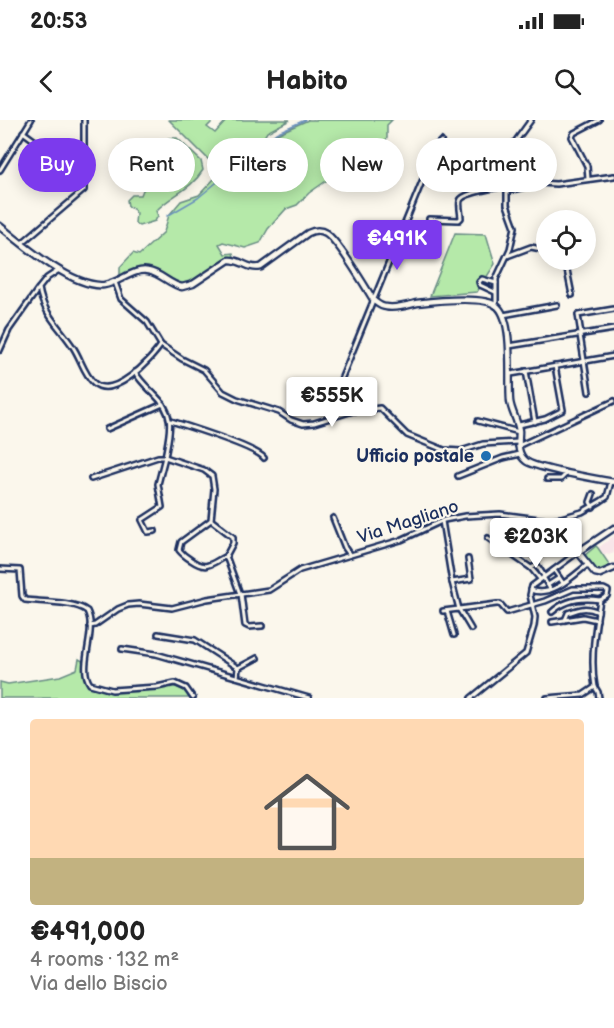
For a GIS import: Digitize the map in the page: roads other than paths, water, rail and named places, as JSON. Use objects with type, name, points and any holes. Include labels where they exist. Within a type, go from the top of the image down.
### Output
[{"type":"street","points":[[0,170],[31,120]]},
{"type":"street","points":[[22,243],[84,190],[84,120]]},
{"type":"street","points":[[517,138],[531,120]]},
{"type":"street","points":[[588,179],[586,165],[572,136],[599,120]]},
{"type":"street","points":[[24,132],[32,138]]},
{"type":"street","points":[[557,184],[614,176]]},
{"type":"street","points":[[338,387],[418,192]]},
{"type":"street","points":[[429,219],[459,220],[462,198],[477,192]]},
{"type":"street","points":[[496,306],[495,292],[498,273],[512,244],[515,227],[507,205],[508,192]]},
{"type":"street","points":[[0,226],[42,260],[92,284],[102,285],[115,282],[146,270],[154,272],[177,286],[187,287],[229,260],[236,260],[251,268],[262,266],[308,233],[320,230],[332,239],[379,305],[387,308],[449,301],[484,301],[496,306],[503,315],[511,374],[510,402],[518,425],[520,454],[527,462],[613,482],[607,496],[593,507],[590,502],[593,494]]},
{"type":"street","points":[[507,256],[531,247],[536,248]]},
{"type":"street","points":[[0,350],[8,331],[39,288],[47,278],[60,270]]},
{"type":"street","points":[[567,270],[572,295]]},
{"type":"street","points":[[495,292],[478,282],[482,279],[496,283]]},
{"type":"street","points":[[115,282],[121,299],[147,322],[160,345],[205,371],[229,396],[279,412],[299,424],[313,424],[353,411],[378,408],[385,411],[409,436],[444,450],[461,451],[483,444],[518,444],[614,401]]},
{"type":"street","points":[[39,288],[47,313],[72,346],[87,374],[95,384],[101,387],[111,387],[135,372],[160,345]]},
{"type":"street","points":[[503,315],[557,305]]},
{"type":"street","points":[[589,392],[578,315],[614,309]]},
{"type":"street","points":[[508,347],[614,329]]},
{"type":"street","points":[[511,374],[613,356],[614,362]]},
{"type":"street","points":[[518,425],[535,422],[562,410],[555,366]]},
{"type":"street","points":[[526,371],[535,422]]},
{"type":"street","points":[[135,372],[163,404],[171,421],[158,484],[162,507],[142,520],[148,532],[155,531]]},
{"type":"street","points":[[107,429],[163,404]]},
{"type":"street","points":[[171,421],[244,447],[261,454],[264,458]]},
{"type":"street","points":[[478,421],[519,432]]},
{"type":"street","points":[[458,477],[503,458],[520,454]]},
{"type":"street","points":[[91,479],[158,457],[165,457],[206,471],[211,475],[214,491],[211,520],[181,542],[179,550],[202,567],[226,556],[233,543],[231,533],[211,520]]},
{"type":"street","points":[[547,479],[561,479],[567,472]]},
{"type":"street","name":"Via Magliano","points":[[90,626],[128,605],[172,608],[203,600],[271,589],[300,570],[403,539],[442,521],[465,516],[500,514],[546,520],[561,518],[593,507]]},
{"type":"street","points":[[333,518],[350,555]]},
{"type":"street","points":[[442,521],[459,609],[471,629]]},
{"type":"street","points":[[471,698],[526,652],[534,626],[531,590],[534,584],[614,528]]},
{"type":"street","points":[[488,538],[531,568],[537,565],[542,578],[549,587]]},
{"type":"street","points":[[578,552],[597,574],[614,568]]},
{"type":"street","points":[[226,556],[241,594],[245,625],[262,626]]},
{"type":"street","points":[[452,582],[471,579],[468,559]]},
{"type":"street","points":[[531,590],[540,592],[562,583],[587,565]]},
{"type":"street","points":[[0,569],[20,570],[22,595],[25,600],[84,608],[89,614],[86,674],[90,684],[114,690],[156,687],[175,683],[186,688],[193,698]]},
{"type":"street","points":[[554,570],[562,583]]},
{"type":"street","points":[[549,587],[559,578]]},
{"type":"street","points":[[454,635],[445,611],[499,604],[507,612],[577,589],[606,590],[608,595],[600,600],[576,599],[562,604],[552,612]]},
{"type":"street","points":[[599,698],[595,687],[593,667],[600,600]]},
{"type":"street","points":[[565,620],[568,613],[581,608],[589,608],[598,612]]},
{"type":"street","points":[[552,622],[587,617],[597,620]]},
{"type":"street","points":[[158,634],[195,640],[238,668]]},
{"type":"street","points":[[122,649],[156,654],[309,698]]},
{"type":"street","points":[[238,668],[257,658]]},
{"type":"street","points":[[237,677],[238,668]]},
{"type":"street","points":[[547,698],[583,695],[595,687]]},
{"type":"waterway","points":[[167,216],[198,198],[276,133],[305,120]]},
{"type":"place","name":"Ufficio postale","points":[[486,456]]}]
